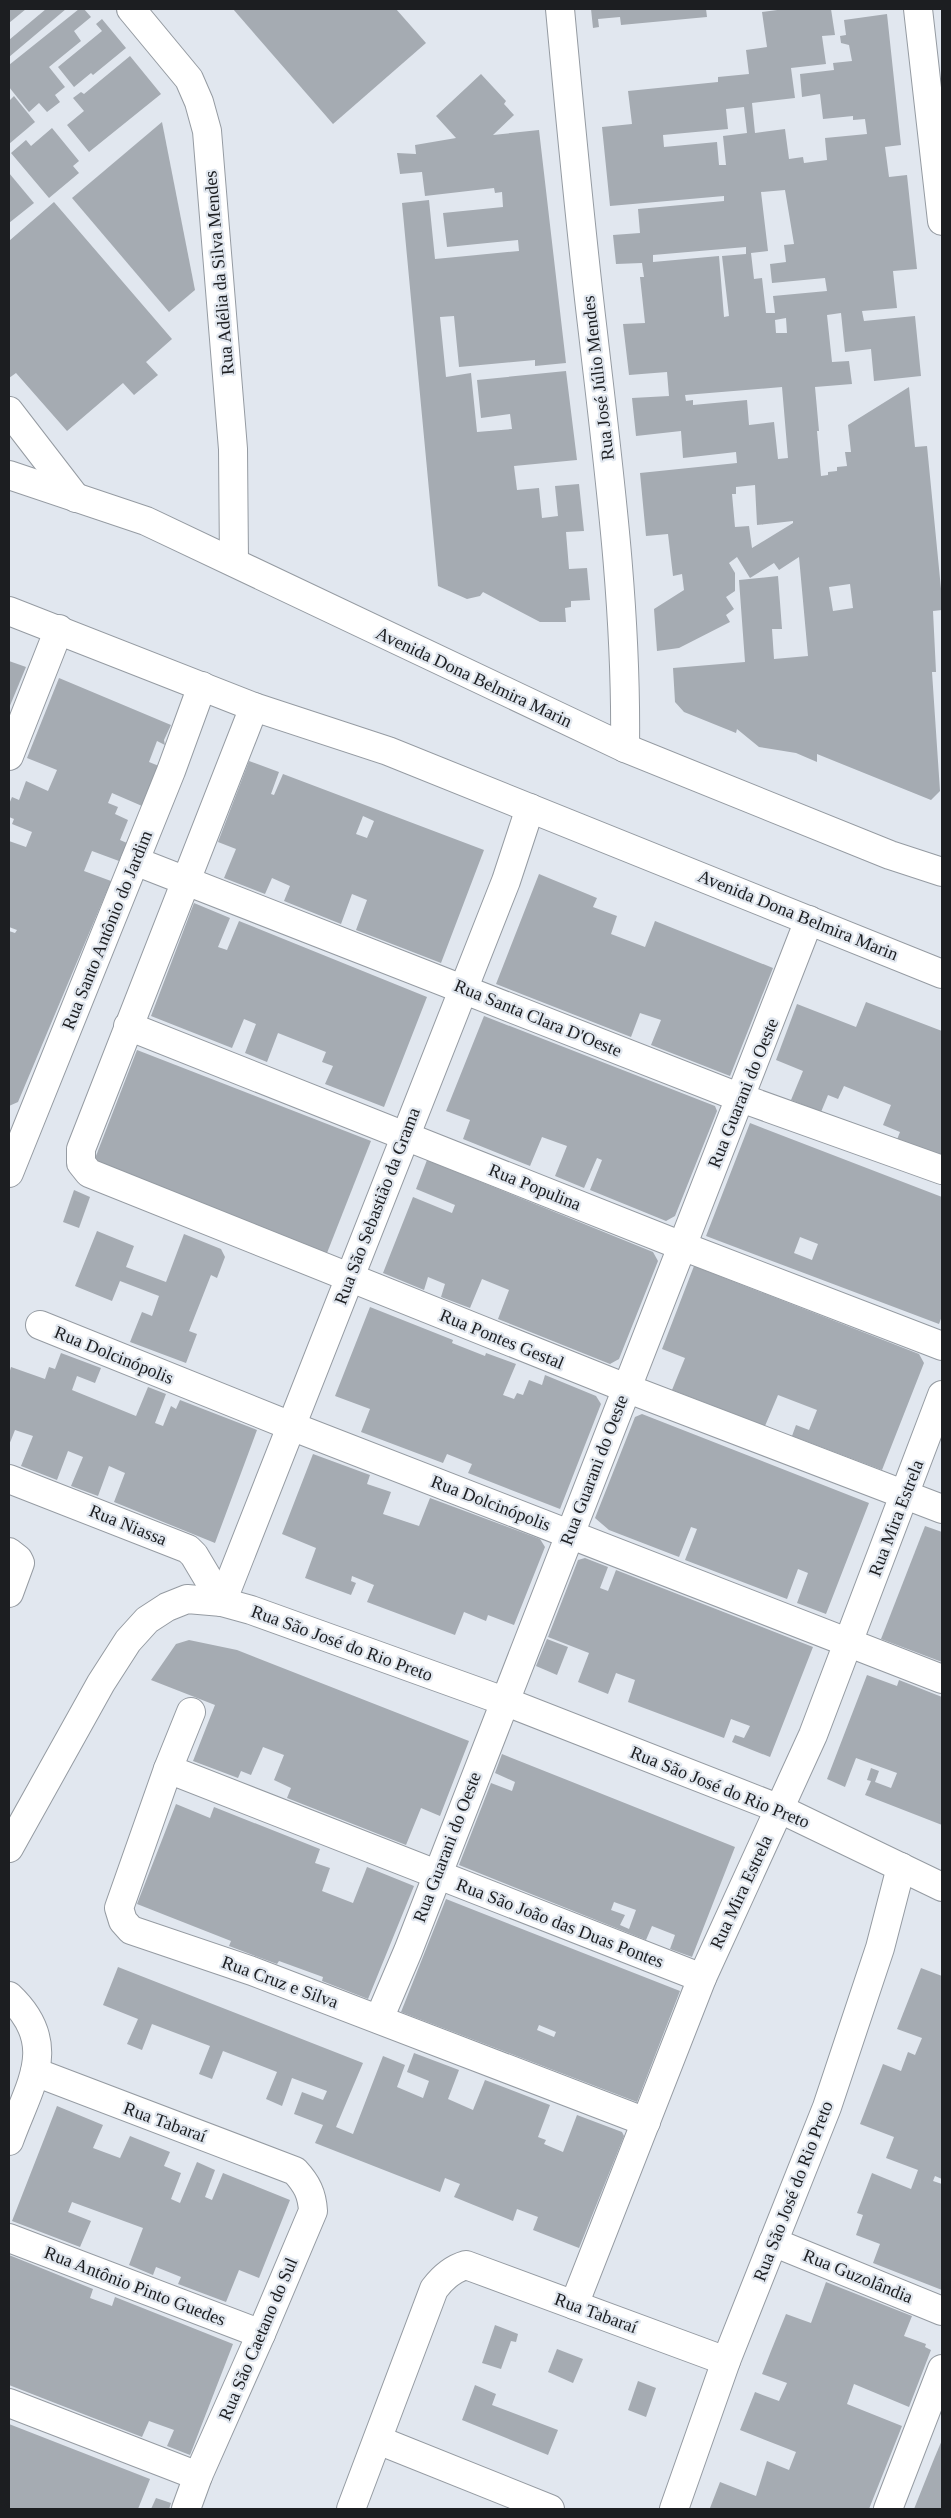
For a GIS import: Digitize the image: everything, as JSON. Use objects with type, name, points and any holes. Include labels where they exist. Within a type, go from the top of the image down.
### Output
[{"type":"street","name":"Rua Adélia da Silva Mendes","points":[[131,9],[189,79],[199,102],[207,131],[233,449],[234,562]]},
{"type":"street","name":"Rua José Júlio Mendes","points":[[560,9],[585,265],[620,565],[626,674],[625,748]]},
{"type":"street","points":[[918,9],[942,221]]},
{"type":"street","points":[[9,411],[76,498]]},
{"type":"street","name":"Avenida Dona Belmira Marin","points":[[17,482],[76,498],[146,521],[625,748],[890,855],[942,872]]},
{"type":"street","name":"Avenida Dona Belmira Marin","points":[[9,611],[254,707],[388,751],[942,974]]},
{"type":"street","points":[[9,756],[59,629]]},
{"type":"street","name":"Rua Santo Antônio do Jardim","points":[[9,1173],[16,1134],[135,861],[202,686]]},
{"type":"street","points":[[128,1026],[254,707]]},
{"type":"street","name":"Rua São Sebastião da Grama","points":[[222,1602],[348,1278],[506,881],[530,808]]},
{"type":"street","name":"Rua Santa Clara D'Oeste","points":[[135,861],[741,1098],[942,1170]]},
{"type":"street","name":"Rua Guarani do Oeste","points":[[379,2019],[408,1951],[435,1875],[741,1098],[809,920]]},
{"type":"street","name":"Rua Populina","points":[[128,1026],[682,1246],[942,1346]]},
{"type":"street","name":"Rua Pontes Gestal","points":[[128,1026],[81,1149],[81,1163],[89,1173],[626,1388],[942,1509]]},
{"type":"street","name":"Rua Dolcinópolis","points":[[40,1325],[291,1426],[942,1679]]},
{"type":"street","name":"Rua Mira Estrela","points":[[574,2305],[702,1978],[735,1902],[813,1735],[942,1395]]},
{"type":"street","name":"Rua Niassa","points":[[9,1478],[188,1549],[194,1555],[222,1602]]},
{"type":"street","points":[[9,1552],[20,1563],[9,1593]]},
{"type":"street","name":"Rua São José do Rio Preto","points":[[9,1848],[102,1683],[134,1634],[147,1620],[167,1607],[187,1599],[222,1602],[251,1610],[504,1702],[780,1809],[901,1867],[880,1948],[827,2107],[726,2361],[674,2509]]},
{"type":"street","name":"Rua Cruz e Silva","points":[[191,1712],[168,1769],[119,1908],[123,1921],[131,1930],[252,1971],[646,2122]]},
{"type":"street","name":"Rua São João das Duas Pontes","points":[[168,1769],[702,1978]]},
{"type":"street","points":[[901,1867],[942,1887]]},
{"type":"street","points":[[9,1996],[25,2012],[35,2034],[39,2056],[35,2072],[9,2141]]},
{"type":"street","name":"Rua Tabaraí","points":[[35,2072],[295,2171]]},
{"type":"street","name":"Rua São Caetano do Sul","points":[[186,2509],[198,2476],[262,2334],[313,2211],[312,2195],[304,2180],[295,2171]]},
{"type":"street","name":"Rua Antônio Pinto Guedes","points":[[9,2238],[262,2334]]},
{"type":"street","name":"Rua Guzolândia","points":[[773,2242],[942,2311]]},
{"type":"street","name":"Rua Tabaraí","points":[[378,2440],[434,2289],[444,2276],[466,2265],[726,2361]]},
{"type":"street","points":[[888,2509],[942,2369]]},
{"type":"street","points":[[9,2403],[198,2476]]},
{"type":"street","points":[[351,2509],[378,2440],[550,2509]]},
{"type":"building","points":[[9,9],[26,9],[9,23]]},
{"type":"building","points":[[46,9],[66,9],[9,57],[9,40]]},
{"type":"building","points":[[79,9],[84,9],[91,17],[74,31],[81,41],[49,67],[65,87],[55,95],[60,102],[47,112],[39,103],[29,112],[9,87],[9,65]]},
{"type":"building","points":[[233,9],[396,9],[426,43],[333,124]]},
{"type":"building","points":[[591,9],[706,9],[707,17],[621,25],[620,17],[598,19],[599,27],[593,28]]},
{"type":"building","points":[[785,9],[831,9],[835,35],[822,36],[826,64],[791,68],[795,98],[752,103],[755,133],[785,129],[789,159],[803,157],[804,163],[827,160],[825,138],[867,134],[865,119],[853,120],[853,116],[823,119],[820,94],[802,97],[800,74],[834,70],[833,63],[852,61],[849,45],[841,43],[840,36],[846,35],[844,20],[887,14],[901,145],[885,147],[889,177],[907,175],[917,269],[893,271],[897,308],[862,311],[864,321],[915,316],[921,376],[874,381],[871,349],[845,352],[841,313],[827,315],[832,362],[849,361],[852,384],[815,387],[819,431],[817,431],[821,476],[828,475],[828,472],[837,471],[837,467],[847,466],[845,452],[851,452],[848,425],[909,387],[915,447],[927,446],[942,599],[942,610],[933,611],[936,672],[932,672],[940,791],[931,800],[817,754],[817,762],[796,753],[759,747],[737,729],[736,733],[684,712],[675,702],[673,668],[745,662],[739,580],[778,576],[782,629],[772,629],[774,659],[808,656],[799,557],[779,570],[774,563],[750,578],[737,557],[729,563],[735,573],[735,591],[726,597],[734,609],[726,615],[730,622],[679,648],[657,651],[654,609],[684,590],[682,574],[673,576],[668,534],[646,536],[640,473],[737,463],[736,452],[683,458],[681,431],[636,436],[632,398],[669,396],[667,372],[629,375],[623,324],[645,323],[640,277],[644,277],[642,263],[616,264],[613,235],[640,233],[638,209],[724,201],[724,196],[610,206],[602,127],[632,124],[628,91],[718,82],[718,77],[749,74],[746,50],[767,47],[762,12]],"holes":[[[744,107],[747,133],[723,136],[726,165],[719,165],[717,142],[664,147],[663,135],[728,129],[726,109]],[[785,190],[794,244],[784,245],[786,262],[770,264],[772,283],[825,278],[827,291],[773,296],[775,313],[766,313],[762,278],[754,279],[751,253],[768,251],[761,192]],[[746,247],[746,254],[722,256],[729,316],[724,317],[719,256],[653,262],[653,255]],[[786,318],[787,333],[776,333],[775,320]],[[782,387],[788,458],[778,459],[774,422],[749,425],[747,400],[693,405],[693,400],[686,401],[685,395]],[[755,485],[757,525],[793,521],[793,523],[752,548],[749,526],[735,527],[732,494],[736,494],[736,487]],[[850,584],[853,608],[833,611],[829,587]]]},
{"type":"building","points":[[102,19],[126,48],[93,75],[91,73],[74,87],[58,67],[102,31],[96,24]]},
{"type":"building","points":[[130,56],[161,94],[89,152],[67,125],[84,111],[73,98],[81,92],[84,94]]},
{"type":"building","points":[[481,74],[506,101],[504,104],[514,115],[493,135],[539,130],[566,363],[535,366],[535,360],[459,367],[454,316],[440,317],[446,377],[471,373],[477,432],[512,429],[510,414],[481,418],[477,380],[566,371],[577,460],[514,466],[517,490],[539,488],[542,518],[558,516],[555,486],[579,484],[584,531],[566,532],[569,569],[587,568],[590,600],[571,601],[571,607],[565,608],[566,622],[540,622],[483,592],[480,596],[467,599],[438,586],[402,203],[429,200],[435,259],[519,251],[518,240],[447,247],[443,213],[503,207],[502,192],[495,193],[494,188],[425,196],[422,172],[400,174],[397,153],[416,154],[415,145],[456,138],[436,116]]},
{"type":"building","points":[[14,96],[35,122],[9,144],[9,101]]},
{"type":"building","points":[[162,122],[195,290],[169,312],[72,198]]},
{"type":"building","points":[[52,128],[79,161],[73,166],[79,173],[49,198],[11,153],[26,140],[31,146]]},
{"type":"building","points":[[9,173],[34,203],[9,223]]},
{"type":"building","points":[[54,202],[172,339],[146,362],[158,375],[134,395],[123,383],[67,431],[16,373],[9,378],[9,241]]},
{"type":"building","points":[[9,661],[26,667],[9,708]]},
{"type":"building","points":[[59,678],[171,725],[164,740],[165,745],[157,741],[149,762],[159,766],[142,806],[112,793],[108,803],[118,807],[115,814],[128,820],[120,840],[127,843],[119,861],[92,851],[84,871],[111,881],[18,1102],[9,1106],[9,931],[15,933],[17,930],[9,927],[9,841],[26,847],[32,832],[12,824],[14,819],[9,817],[9,804],[12,797],[19,800],[26,781],[48,791],[57,770],[27,758]]},
{"type":"building","points":[[249,761],[279,772],[271,794],[274,795],[283,774],[484,850],[441,963],[356,930],[367,900],[352,894],[341,924],[284,901],[290,886],[272,878],[265,894],[224,878],[236,849],[218,842]],"holes":[[[363,816],[374,821],[367,838],[356,834]]]},
{"type":"building","points":[[539,874],[597,898],[593,907],[617,916],[611,934],[645,947],[655,921],[773,968],[730,1076],[651,1045],[661,1020],[640,1013],[631,1037],[496,984]]},
{"type":"building","points":[[194,903],[230,918],[218,947],[227,950],[239,921],[427,997],[384,1107],[325,1084],[333,1066],[322,1062],[326,1052],[278,1033],[267,1062],[245,1053],[256,1024],[244,1019],[232,1048],[151,1016]]},
{"type":"building","points":[[866,1002],[942,1031],[942,1160],[896,1142],[900,1132],[883,1125],[891,1105],[844,1086],[838,1099],[828,1095],[821,1112],[791,1100],[803,1071],[776,1060],[797,1004],[856,1027]]},
{"type":"building","points":[[484,1016],[715,1106],[717,1111],[675,1216],[666,1221],[590,1190],[602,1160],[597,1158],[584,1188],[555,1176],[567,1146],[542,1137],[530,1166],[463,1139],[470,1120],[446,1111]]},
{"type":"building","points":[[137,1050],[371,1141],[327,1253],[94,1161]]},
{"type":"building","points":[[750,1123],[942,1197],[942,1316],[939,1324],[706,1236]],"holes":[[[800,1237],[818,1244],[812,1260],[794,1253]]]},
{"type":"building","points":[[427,1160],[653,1252],[658,1261],[619,1359],[610,1364],[498,1319],[509,1290],[482,1279],[470,1308],[441,1297],[445,1284],[428,1277],[424,1290],[383,1273],[413,1197],[452,1213],[455,1205],[416,1189]]},
{"type":"building","points":[[74,1190],[90,1197],[79,1228],[63,1222]]},
{"type":"building","points":[[97,1231],[134,1246],[126,1267],[166,1282],[184,1234],[221,1249],[225,1257],[217,1278],[211,1275],[189,1331],[197,1334],[186,1363],[130,1342],[142,1312],[152,1316],[159,1296],[120,1281],[112,1301],[75,1286]]},
{"type":"building","points":[[694,1266],[919,1354],[924,1363],[882,1470],[792,1436],[796,1425],[809,1430],[817,1410],[778,1395],[765,1426],[672,1390],[685,1358],[662,1349]]},
{"type":"building","points":[[370,1307],[453,1340],[452,1343],[485,1356],[486,1353],[516,1364],[503,1395],[514,1399],[517,1393],[523,1395],[529,1380],[542,1385],[545,1375],[596,1396],[601,1404],[560,1509],[468,1473],[472,1464],[447,1454],[443,1463],[361,1432],[370,1409],[335,1396]]},
{"type":"building","points":[[61,1353],[101,1368],[95,1383],[77,1376],[72,1390],[136,1416],[148,1387],[166,1394],[155,1423],[163,1426],[171,1406],[176,1409],[180,1400],[257,1430],[215,1543],[114,1502],[125,1473],[109,1466],[98,1496],[71,1486],[83,1457],[68,1451],[57,1480],[21,1466],[33,1436],[15,1430],[9,1445],[9,1374],[11,1367],[45,1379],[49,1367],[55,1369]]},
{"type":"building","points":[[642,1414],[869,1503],[826,1614],[797,1603],[808,1573],[798,1569],[787,1599],[685,1560],[697,1529],[691,1527],[679,1557],[609,1530],[595,1518],[635,1417]]},
{"type":"building","points":[[313,1454],[370,1475],[367,1484],[391,1492],[383,1514],[419,1526],[430,1498],[540,1539],[545,1547],[514,1625],[488,1615],[486,1621],[464,1612],[455,1635],[367,1602],[374,1585],[352,1576],[351,1581],[356,1583],[351,1595],[305,1578],[316,1548],[282,1534]]},
{"type":"building","points":[[925,1526],[942,1532],[942,1662],[881,1639]]},
{"type":"building","points":[[585,1558],[608,1567],[600,1588],[608,1591],[616,1570],[813,1647],[770,1757],[732,1742],[735,1735],[744,1738],[750,1726],[731,1719],[724,1738],[628,1702],[635,1680],[616,1673],[608,1694],[578,1682],[589,1653],[548,1637],[578,1560]]},
{"type":"building","points":[[547,1639],[568,1647],[557,1675],[536,1666]]},
{"type":"building","points":[[189,1640],[237,1650],[469,1741],[440,1816],[421,1808],[406,1845],[287,1798],[291,1788],[274,1780],[284,1755],[263,1747],[251,1775],[241,1771],[238,1778],[193,1761],[215,1705],[151,1680],[176,1644]]},
{"type":"building","points":[[867,1675],[897,1686],[899,1680],[942,1697],[942,1825],[865,1795],[871,1781],[867,1780],[871,1768],[879,1771],[875,1782],[891,1788],[897,1773],[856,1758],[845,1787],[827,1779]]},
{"type":"building","points":[[502,1754],[735,1847],[692,1957],[670,1949],[675,1935],[652,1926],[646,1940],[459,1865],[491,1783],[512,1791],[515,1782],[495,1773]],"holes":[[[614,1902],[636,1910],[629,1929],[620,1925],[625,1915],[611,1910]]]},
{"type":"building","points":[[176,1804],[210,1818],[214,1807],[320,1849],[315,1863],[330,1868],[322,1891],[353,1903],[367,1867],[414,1886],[368,1999],[322,1981],[323,1977],[279,1961],[277,1964],[229,1946],[231,1941],[137,1904]]},
{"type":"building","points":[[446,1899],[680,1991],[637,2102],[401,2012]],"holes":[[[539,2025],[556,2032],[554,2037],[537,2030]]]},
{"type":"building","points":[[118,1967],[363,2063],[336,2127],[353,2134],[383,2056],[405,2065],[397,2087],[423,2098],[429,2081],[407,2072],[414,2053],[459,2070],[448,2099],[473,2110],[485,2080],[550,2105],[538,2137],[546,2140],[544,2144],[563,2152],[577,2115],[622,2132],[624,2136],[579,2248],[533,2230],[538,2217],[517,2209],[513,2221],[454,2197],[460,2184],[445,2178],[440,2192],[315,2143],[323,2125],[294,2114],[302,2092],[323,2100],[327,2091],[292,2078],[282,2106],[266,2099],[277,2072],[223,2051],[212,2079],[199,2074],[210,2046],[152,2024],[142,2050],[127,2044],[138,2019],[103,2005]]},
{"type":"building","points":[[921,1968],[942,1976],[942,2179],[935,2176],[933,2181],[942,2184],[942,2290],[873,2263],[880,2244],[856,2235],[863,2215],[857,2213],[872,2173],[911,2189],[918,2170],[886,2158],[894,2137],[860,2124],[883,2064],[901,2071],[908,2052],[915,2055],[922,2038],[897,2029]]},
{"type":"building","points":[[57,2106],[103,2125],[93,2148],[120,2158],[130,2136],[170,2152],[164,2166],[181,2173],[171,2199],[180,2203],[197,2162],[215,2170],[205,2197],[212,2200],[223,2173],[290,2200],[259,2278],[239,2270],[226,2302],[178,2284],[181,2277],[156,2267],[153,2275],[129,2265],[143,2228],[72,2202],[68,2212],[91,2221],[80,2247],[12,2221]]},
{"type":"building","points":[[9,2255],[93,2289],[90,2298],[112,2306],[115,2297],[233,2344],[190,2455],[167,2446],[174,2430],[149,2421],[142,2437],[9,2385]]},
{"type":"building","points":[[826,2282],[912,2316],[904,2336],[926,2344],[925,2347],[931,2350],[909,2407],[854,2384],[847,2404],[902,2426],[869,2509],[710,2508],[720,2482],[756,2496],[767,2461],[789,2470],[796,2452],[740,2430],[755,2392],[779,2401],[787,2383],[762,2374],[771,2351],[786,2314],[811,2323]]},
{"type":"building","points":[[495,2325],[518,2334],[516,2342],[511,2341],[501,2369],[482,2363]]},
{"type":"building","points":[[557,2349],[583,2359],[573,2383],[548,2372]]},
{"type":"building","points":[[638,2381],[656,2388],[646,2417],[628,2410]]},
{"type":"building","points":[[475,2385],[496,2394],[492,2405],[558,2430],[548,2455],[462,2420]]},
{"type":"building","points":[[9,2424],[150,2479],[138,2509],[9,2509]]},
{"type":"building","points":[[942,2440],[942,2509],[914,2509],[934,2459]]},
{"type":"building","points":[[156,2498],[171,2503],[169,2509],[151,2509]]}]
